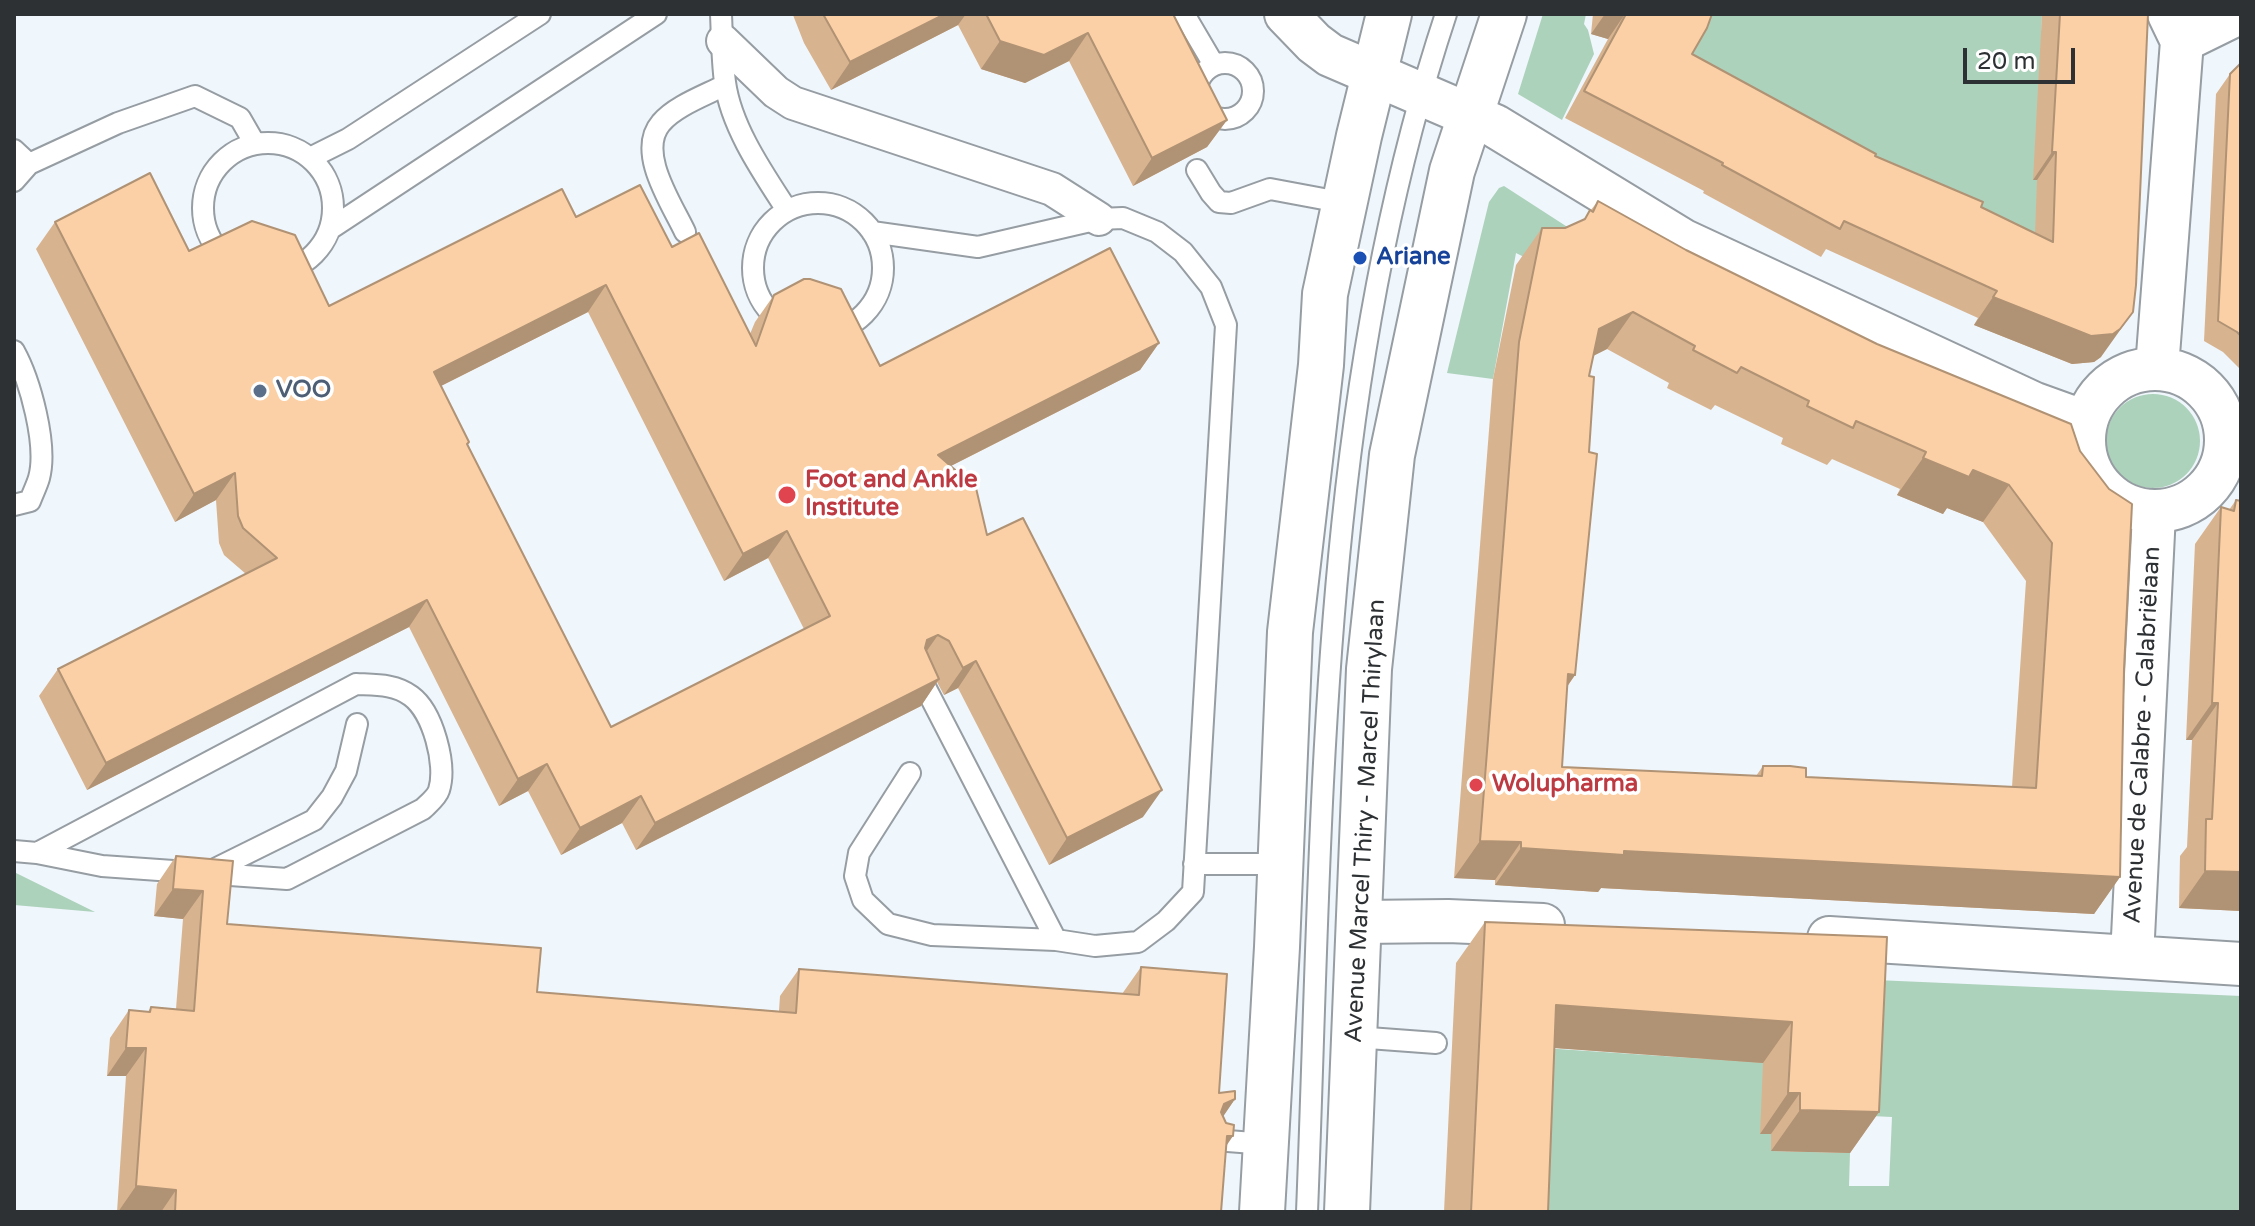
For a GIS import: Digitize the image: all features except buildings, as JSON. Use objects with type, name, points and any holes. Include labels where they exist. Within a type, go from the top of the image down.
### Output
[{"type":"main road","points":[[1262,1212],[1290,632],[1321,365],[1325,294],[1389,14]]},
{"type":"main road","name":"Avenue Marcel Thiry - Marcel Thirylaan","points":[[1347,1212],[1369,669],[1392,455],[1452,171],[1504,14]]},
{"type":"street","points":[[1286,14],[1330,55],[1495,126],[1682,240],[2035,404],[2085,422]]},
{"type":"street","points":[[2157,368],[2175,28],[2228,21],[2237,14]]},
{"type":"street","points":[[722,27],[776,92],[793,103],[1052,189],[1099,219]]},
{"type":"street","points":[[2157,368],[2179,373],[2199,384],[2215,400],[2224,421],[2232,469],[2195,500],[2175,509],[2154,513],[2132,509],[2113,499],[2097,484],[2087,465],[2083,443],[2085,422],[2093,404],[2105,389],[2120,377],[2138,370],[2157,368]]},
{"type":"street","name":"Avenue de Calabre - Calabriëlaan","points":[[2132,957],[2154,513]]},
{"type":"street","points":[[1360,922],[1448,921],[1573,926]]},
{"type":"street","points":[[1788,935],[2241,964]]},
{"type":"lane","points":[[310,158],[348,139],[540,14]]},
{"type":"lane","points":[[330,229],[656,14]]},
{"type":"lane","points":[[1184,14],[1214,65]]},
{"type":"lane","name":"Avenue Marcel Thiry - Marcel Thirylaan","points":[[1307,1212],[1329,662],[1350,444],[1365,339],[1404,167],[1446,14]]},
{"type":"lane","points":[[722,27],[725,85],[755,163],[787,210]]},
{"type":"lane","points":[[685,232],[652,164],[652,142],[660,123],[725,85]]},
{"type":"lane","points":[[14,181],[22,157],[195,96],[240,118],[255,144]]},
{"type":"lane","points":[[275,143],[293,147],[310,158],[323,172],[331,190],[333,209],[330,229],[321,246],[308,261],[290,270],[271,274],[251,272],[233,265],[218,252],[207,235],[202,216],[203,197],[209,178],[221,162],[237,150],[255,144],[275,143]]},
{"type":"lane","points":[[1197,170],[1219,202],[1231,203],[1270,189],[1345,203]]},
{"type":"lane","points":[[824,202],[843,207],[860,217],[872,232],[881,250],[883,269],[880,288],[871,306],[858,320],[821,334],[801,332],[768,311],[758,295],[753,276],[753,256],[771,222],[787,210],[805,203],[824,202]]},
{"type":"lane","points":[[872,232],[978,247],[1099,219],[1123,218],[1157,232],[1183,252],[1211,287],[1226,325],[1193,892],[1166,921],[1138,942],[1095,946],[1056,940],[932,935],[888,924],[863,900],[855,876],[859,853],[910,773]]},
{"type":"lane","points":[[14,351],[22,365],[39,423],[40,475],[30,501],[14,505]]},
{"type":"lane","points":[[919,675],[1056,940]]},
{"type":"lane","points":[[14,851],[102,866],[287,879],[423,809],[439,792],[443,761],[432,727],[414,698],[390,686],[356,684],[37,853]]},
{"type":"lane","points":[[205,873],[314,820],[332,797],[346,771],[357,724]]},
{"type":"lane","points":[[1194,864],[1281,864]]},
{"type":"lane","points":[[1355,1037],[1436,1043]]},
{"type":"lane","points":[[1215,1140],[1266,1144]]},
{"type":"green space","points":[[1543,14],[1586,14],[1584,24],[1594,54],[1562,120],[1518,94]]},
{"type":"green space","points":[[1700,14],[2042,14],[2037,180],[2044,248],[1688,56]]},
{"type":"green space","points":[[1504,186],[1569,228],[1534,262],[1516,253],[1493,379],[1447,373],[1489,202]]},
{"type":"green space","points":[[2153,394],[2171,397],[2186,408],[2197,423],[2200,441],[2197,459],[2186,474],[2171,485],[2153,488],[2135,485],[2120,474],[2109,459],[2106,441],[2109,423],[2120,408],[2135,397]]},
{"type":"green space","points":[[14,872],[95,912],[14,905]]},
{"type":"green space","points":[[1876,980],[2241,996],[2241,1212],[1520,1212],[1513,1046],[1708,1059],[1774,1056],[1771,1151],[1850,1153],[1849,1186],[1889,1186],[1892,1117],[1871,1116]]},
{"type":"place","name":"Ariane","points":[[1360,258]]},
{"type":"place","name":"VOO","points":[[260,391]]},
{"type":"place","name":"Foot and Ankle Institute","points":[[787,495]]},
{"type":"place","name":"Wolupharma","points":[[1476,785]]}]
